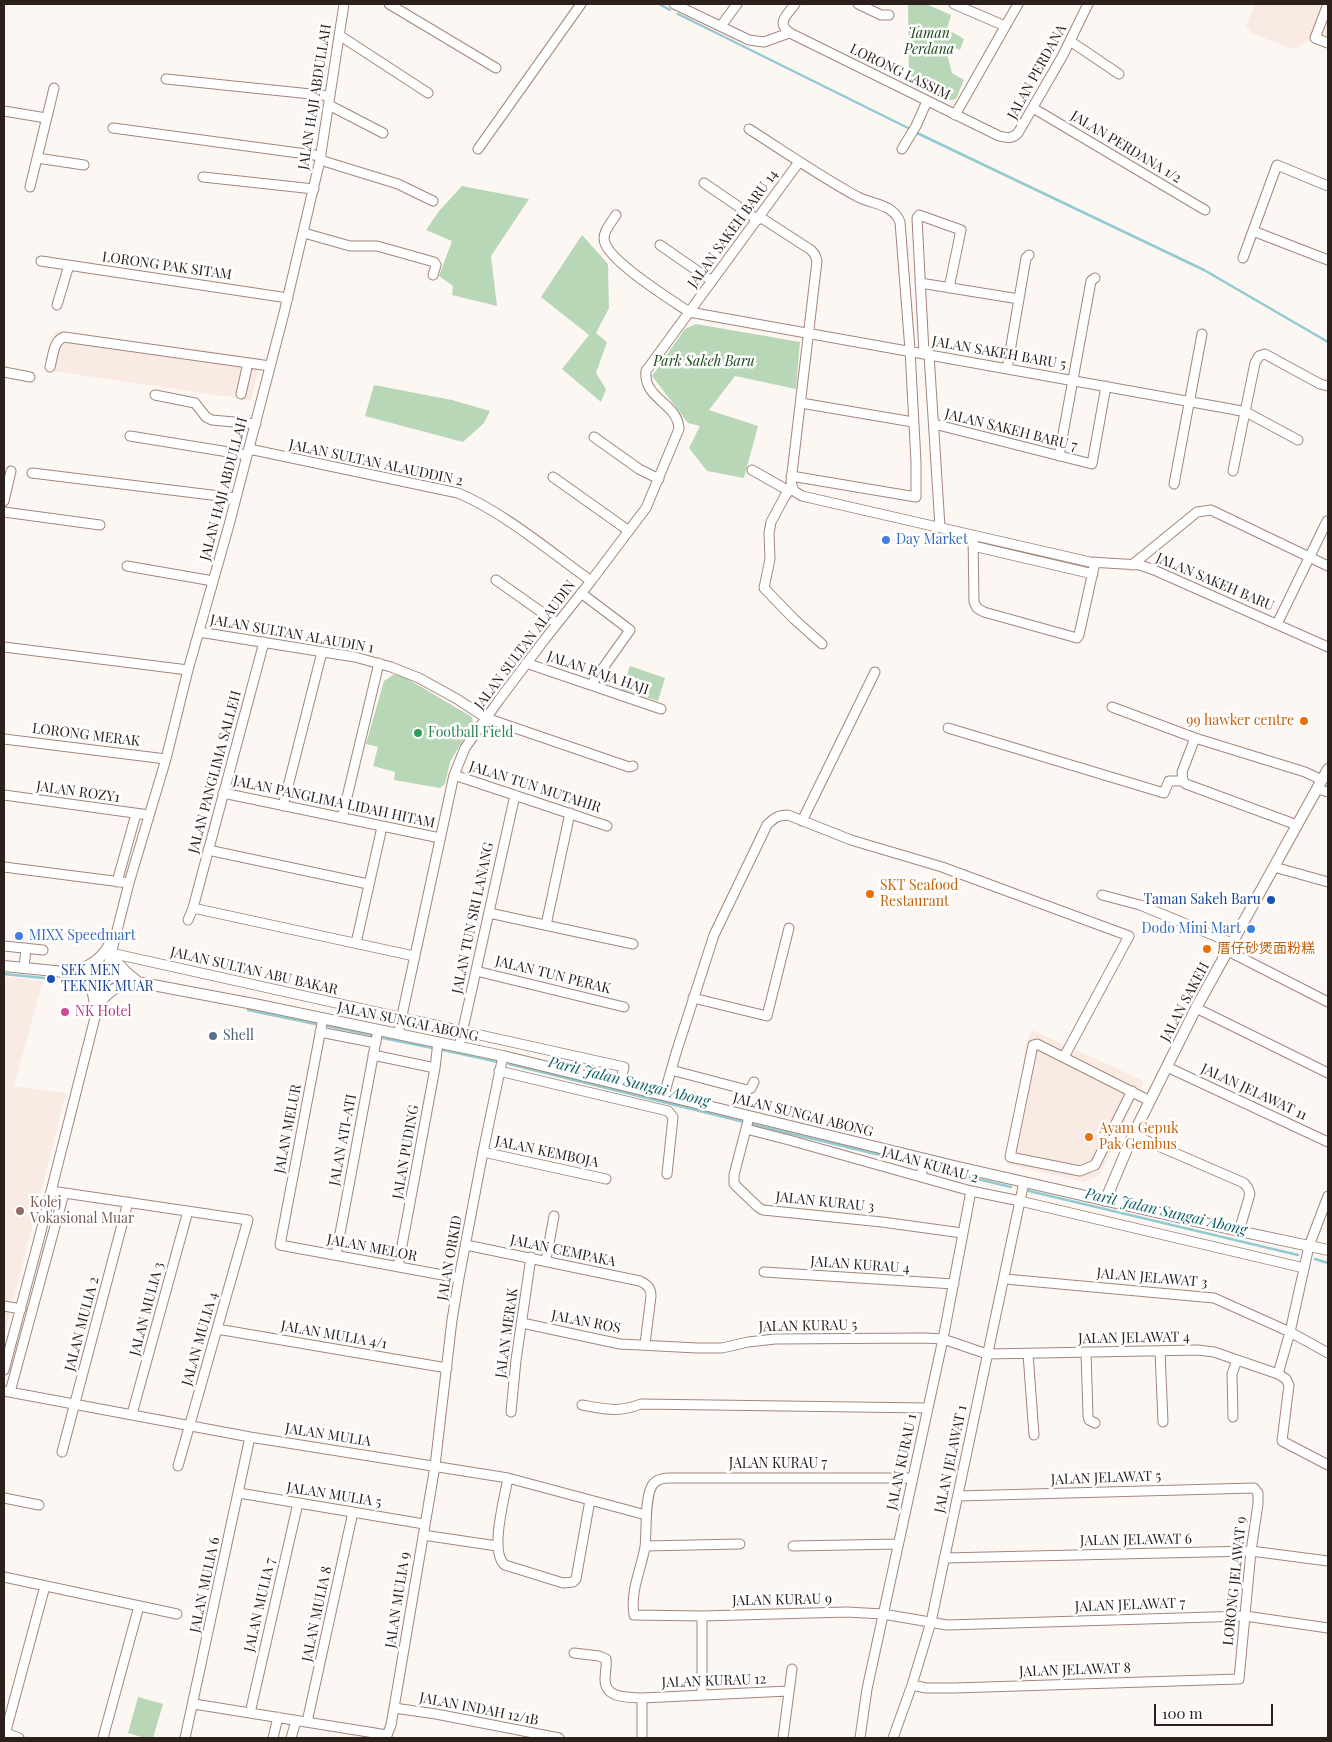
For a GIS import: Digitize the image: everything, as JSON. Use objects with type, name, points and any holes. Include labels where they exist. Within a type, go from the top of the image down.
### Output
[{"type":"street","name":"JALAN HAJI ABDULLAH","points":[[4,1370],[98,1008],[115,935],[166,759],[188,670],[256,424],[288,298],[314,190],[344,4]]},
{"type":"street","points":[[389,4],[496,68]]},
{"type":"street","points":[[478,149],[581,4]]},
{"type":"street","points":[[674,4],[749,40],[764,42],[789,33]]},
{"type":"street","points":[[720,26],[737,4]]},
{"type":"street","points":[[789,33],[782,24],[794,4]]},
{"type":"street","points":[[858,4],[881,15],[889,16]]},
{"type":"street","points":[[954,4],[1005,26]]},
{"type":"street","points":[[956,115],[1018,4]]},
{"type":"street","name":"JALAN PERDANA","points":[[999,136],[1014,137],[1018,133],[1070,41],[1088,4]]},
{"type":"street","points":[[1328,4],[1315,38],[1328,43]]},
{"type":"street","name":"LORONG LASSIM","points":[[789,33],[999,136]]},
{"type":"street","points":[[339,35],[428,93]]},
{"type":"street","points":[[1070,41],[1119,74]]},
{"type":"street","points":[[166,79],[329,101],[383,133]]},
{"type":"street","points":[[30,187],[54,88]]},
{"type":"street","points":[[902,149],[916,126],[927,101]]},
{"type":"street","name":"JALAN PERDANA 1/2","points":[[1033,108],[1205,210]]},
{"type":"street","points":[[4,111],[46,118]]},
{"type":"street","points":[[112,128],[320,158],[398,184],[433,202]]},
{"type":"street","points":[[749,128],[799,162],[860,198],[892,209],[900,222],[910,350],[917,486],[915,498],[791,484]]},
{"type":"street","points":[[37,158],[84,165]]},
{"type":"street","name":"JALAN SAKEH BARU 14","points":[[689,312],[799,162]]},
{"type":"street","points":[[1244,258],[1277,165],[1328,186]]},
{"type":"street","points":[[203,177],[314,190]]},
{"type":"street","points":[[704,184],[811,250],[817,261],[791,484],[771,522],[769,533],[770,559],[764,588],[794,620],[822,644]]},
{"type":"street","points":[[940,527],[934,424],[920,283],[917,218],[919,214],[961,230],[949,288]]},
{"type":"street","points":[[616,215],[604,234],[604,242],[610,251],[640,278],[689,312]]},
{"type":"street","points":[[1253,231],[1328,260]]},
{"type":"street","points":[[304,233],[350,246],[378,246],[434,262],[436,265],[433,275]]},
{"type":"street","points":[[660,245],[712,281]]},
{"type":"street","points":[[1007,369],[1018,299],[1026,258],[1029,255]]},
{"type":"street","name":"LORONG PAK SITAM","points":[[41,261],[288,298]]},
{"type":"street","points":[[57,305],[69,265]]},
{"type":"street","points":[[1059,456],[1091,281],[1095,278]]},
{"type":"street","points":[[920,283],[1018,299]]},
{"type":"street","name":"JALAN SAKEH BARU 5","points":[[689,312],[808,334],[910,350],[1246,412],[1298,440]]},
{"type":"street","name":"JALAN SULTAN ALAUDIN","points":[[398,1034],[454,775],[466,748],[486,718],[580,593],[592,582],[646,508],[679,429],[678,421],[674,414],[650,390],[646,383],[646,371],[689,312]]},
{"type":"street","points":[[1174,484],[1202,334]]},
{"type":"street","points":[[50,367],[57,342],[64,337],[270,366]]},
{"type":"street","points":[[1233,471],[1255,363],[1260,356],[1265,354],[1320,384],[1328,386]]},
{"type":"street","points":[[241,394],[248,363]]},
{"type":"street","points":[[4,372],[30,377]]},
{"type":"street","name":"JALAN SAKEH BARU 7","points":[[934,424],[1090,464],[1093,462],[1106,386]]},
{"type":"street","points":[[155,395],[195,403],[206,417],[212,420],[256,424]]},
{"type":"street","points":[[801,403],[913,422]]},
{"type":"street","name":"JALAN SULTAN ALAUDDIN 2","points":[[130,436],[248,452],[436,488],[463,495],[518,528],[592,582]]},
{"type":"street","points":[[594,437],[639,469],[659,479]]},
{"type":"street","points":[[4,501],[11,470]]},
{"type":"street","name":"JALAN SAKEH BARU","points":[[752,470],[791,484],[794,491],[802,496],[1095,562],[1140,565],[1328,647]]},
{"type":"street","points":[[32,473],[236,498]]},
{"type":"street","points":[[553,477],[629,531]]},
{"type":"street","points":[[1132,565],[1198,512],[1211,510],[1328,566]]},
{"type":"street","points":[[4,512],[100,525]]},
{"type":"street","points":[[1277,624],[1327,522]]},
{"type":"street","points":[[974,535],[974,602],[977,608],[984,612],[1077,638],[1095,562]]},
{"type":"street","points":[[974,546],[1093,574]]},
{"type":"street","points":[[127,566],[213,581]]},
{"type":"street","points":[[496,580],[557,623]]},
{"type":"street","points":[[580,593],[630,630],[591,685]]},
{"type":"street","name":"JALAN SULTAN ALAUDIN 1","points":[[199,632],[355,657],[379,664],[419,678],[486,718],[629,767],[633,766]]},
{"type":"street","name":"JALAN PANGLIMA SALLEH","points":[[188,920],[193,908],[264,642]]},
{"type":"street","points":[[4,647],[188,670]]},
{"type":"street","points":[[283,806],[322,652]]},
{"type":"street","name":"JALAN RAJA HAJI","points":[[526,663],[661,709]]},
{"type":"street","points":[[342,818],[379,664]]},
{"type":"street","points":[[802,821],[875,672]]},
{"type":"street","points":[[1112,707],[1195,738],[1305,772],[1328,792]]},
{"type":"street","points":[[948,728],[1164,793],[1169,781],[1183,781],[1186,784],[1297,825]]},
{"type":"street","points":[[1183,781],[1182,772],[1195,738]]},
{"type":"street","name":"LORONG MERAK","points":[[4,739],[166,759]]},
{"type":"street","name":"JALAN SAKEH","points":[[1105,1201],[1133,1135],[1196,1008],[1328,769]]},
{"type":"street","name":"JALAN TUN MUTAHIR","points":[[454,775],[607,826]]},
{"type":"street","name":"JALAN PANGLIMA LIDAH HITAM","points":[[223,793],[440,838]]},
{"type":"street","name":"JALAN TUN SRI LANANG","points":[[460,1047],[515,795]]},
{"type":"street","name":"JALAN ROZY1","points":[[4,796],[149,815]]},
{"type":"street","points":[[546,925],[570,813]]},
{"type":"street","points":[[117,882],[136,814]]},
{"type":"street","points":[[664,1095],[706,957],[720,920],[767,825],[774,818],[781,815],[788,815],[851,840],[942,867],[1129,936],[1064,1058]]},
{"type":"street","points":[[356,943],[382,827]]},
{"type":"street","points":[[208,850],[368,884]]},
{"type":"street","points":[[4,867],[129,883]]},
{"type":"street","points":[[1274,867],[1328,882]]},
{"type":"street","points":[[1102,894],[1132,902],[1230,947],[1328,1002]]},
{"type":"street","points":[[193,908],[414,956]]},
{"type":"street","points":[[489,913],[633,944]]},
{"type":"street","points":[[693,998],[767,1016],[789,928]]},
{"type":"street","points":[[72,972],[100,959],[108,951],[115,935]]},
{"type":"street","points":[[4,946],[43,950]]},
{"type":"street","points":[[24,968],[26,948]]},
{"type":"street","points":[[111,954],[125,971],[143,983]]},
{"type":"street","name":"JALAN SULTAN ABU BAKAR","points":[[111,954],[624,1067],[620,1084]]},
{"type":"street","name":"JALAN SUNGAI ABONG","points":[[4,966],[105,976],[438,1042],[620,1084],[749,1117],[791,1134],[924,1168],[1024,1182],[1328,1250]]},
{"type":"street","name":"JALAN TUN PERAK","points":[[476,971],[624,1007]]},
{"type":"street","points":[[72,972],[88,982],[93,989],[98,1008]]},
{"type":"street","points":[[98,1008],[109,992],[117,987],[143,983]]},
{"type":"street","points":[[1196,1008],[1328,1073]]},
{"type":"street","name":"JALAN MELUR","points":[[280,1244],[323,1018]]},
{"type":"street","name":"JALAN ATI-ATI","points":[[336,1255],[378,1030]]},
{"type":"street","points":[[320,1032],[376,1043]]},
{"type":"street","name":"JALAN PUDING","points":[[398,1266],[435,1068],[438,1042]]},
{"type":"street","points":[[1132,1091],[1095,1165],[1080,1171],[1010,1157],[1032,1045],[1037,1044],[1132,1091],[1150,1101]]},
{"type":"street","points":[[373,1056],[435,1068]]},
{"type":"street","name":"JALAN ORKID","points":[[435,1466],[459,1278],[502,1056]]},
{"type":"street","name":"JALAN JELAWAT 11","points":[[1167,1067],[1328,1142]]},
{"type":"street","points":[[671,1070],[747,1090],[751,1088],[754,1082]]},
{"type":"street","points":[[499,1071],[668,1112],[673,1118],[667,1174]]},
{"type":"street","name":"JALAN KURAU 3","points":[[749,1117],[734,1175],[734,1184],[763,1210],[882,1222],[962,1233]]},
{"type":"street","points":[[746,1129],[791,1134]]},
{"type":"street","points":[[1133,1135],[1244,1183],[1250,1194],[1239,1231]]},
{"type":"street","name":"JALAN KURAU 2","points":[[812,1139],[924,1168],[971,1191],[1020,1200],[1305,1266]]},
{"type":"street","name":"JALAN KEMBOJA","points":[[483,1152],[606,1179]]},
{"type":"street","name":"JALAN JELAWAT 1","points":[[893,1738],[912,1686],[931,1622],[1024,1182]]},
{"type":"street","points":[[51,1190],[188,1211]]},
{"type":"street","name":"JALAN KURAU 1","points":[[860,1738],[867,1688],[943,1339],[971,1191]]},
{"type":"street","points":[[7,1392],[64,1193]]},
{"type":"street","points":[[1328,1196],[1309,1246],[1290,1332],[1278,1374],[1286,1379],[1289,1385],[1282,1441],[1328,1465]]},
{"type":"street","name":"JALAN MULIA 2","points":[[62,1452],[128,1202]]},
{"type":"street","name":"JALAN MULIA 4","points":[[178,1466],[248,1220],[188,1211]]},
{"type":"street","name":"JALAN MULIA 3","points":[[132,1414],[188,1211]]},
{"type":"street","points":[[546,1260],[554,1216]]},
{"type":"street","name":"JALAN MELOR","points":[[280,1244],[459,1278]]},
{"type":"street","name":"JALAN CEMPAKA","points":[[466,1245],[546,1260],[640,1281],[648,1285],[651,1291],[645,1344]]},
{"type":"street","name":"JALAN MERAK","points":[[511,1412],[532,1257]]},
{"type":"street","name":"JALAN KURAU 4","points":[[764,1272],[954,1284]]},
{"type":"street","name":"JALAN JELAWAT 3","points":[[1005,1279],[1214,1298],[1290,1332],[1328,1353]]},
{"type":"street","points":[[4,1306],[21,1309]]},
{"type":"street","name":"JALAN ROS","points":[[522,1323],[620,1344],[645,1344]]},
{"type":"street","name":"JALAN MULIA 4/1","points":[[217,1329],[447,1368]]},
{"type":"street","name":"JALAN KURAU 5","points":[[645,1344],[722,1348],[774,1339],[943,1339],[988,1354]]},
{"type":"street","name":"JALAN JELAWAT 4","points":[[988,1354],[1198,1350],[1214,1352],[1278,1374]]},
{"type":"street","points":[[1086,1352],[1088,1416],[1089,1420],[1095,1423]]},
{"type":"street","points":[[1160,1352],[1163,1422]]},
{"type":"street","points":[[1028,1354],[1034,1435]]},
{"type":"street","points":[[1233,1417],[1232,1374],[1237,1360]]},
{"type":"street","name":"JALAN MULIA","points":[[7,1392],[250,1437],[508,1478],[646,1515]]},
{"type":"street","points":[[582,1405],[613,1411],[641,1404],[927,1408]]},
{"type":"street","name":"JALAN MULIA 6","points":[[185,1738],[194,1704],[250,1437]]},
{"type":"street","name":"JALAN MULIA 9","points":[[386,1737],[391,1725],[435,1466]]},
{"type":"street","points":[[508,1478],[497,1546],[500,1560],[505,1565],[562,1582],[573,1582],[576,1579],[590,1500]]},
{"type":"street","name":"JALAN KURAU 7","points":[[646,1515],[651,1490],[654,1483],[660,1479],[912,1478]]},
{"type":"street","name":"JALAN JELAWAT 5","points":[[958,1496],[1254,1488]]},
{"type":"street","name":"LORONG JELAWAT 9","points":[[1239,1679],[1251,1551],[1258,1504],[1258,1493],[1254,1488]]},
{"type":"street","name":"JALAN MULIA 5","points":[[239,1493],[424,1524]]},
{"type":"street","points":[[4,1498],[39,1505]]},
{"type":"street","name":"JALAN MULIA 7","points":[[250,1713],[298,1503]]},
{"type":"street","name":"JALAN MULIA 8","points":[[307,1722],[353,1512]]},
{"type":"street","points":[[646,1515],[645,1546],[740,1544]]},
{"type":"street","points":[[423,1535],[497,1546]]},
{"type":"street","points":[[794,1546],[898,1544]]},
{"type":"street","name":"JALAN KURAU 9","points":[[645,1546],[633,1597],[634,1615],[702,1616],[847,1612],[883,1614],[931,1622]]},
{"type":"street","name":"JALAN JELAWAT 6","points":[[944,1558],[1251,1551],[1328,1561]]},
{"type":"street","points":[[4,1577],[177,1614]]},
{"type":"street","points":[[19,1738],[5,1734],[45,1586]]},
{"type":"street","points":[[103,1738],[139,1606]]},
{"type":"street","points":[[702,1616],[702,1694]]},
{"type":"street","name":"JALAN JELAWAT 7","points":[[931,1622],[947,1625],[1245,1616],[1328,1628]]},
{"type":"street","name":"JALAN KURAU 12","points":[[574,1653],[599,1656],[606,1659],[605,1680],[607,1689],[611,1694],[620,1697],[642,1698],[702,1694],[788,1692]]},
{"type":"street","points":[[783,1738],[792,1669]]},
{"type":"street","name":"JALAN JELAWAT 8","points":[[912,1686],[954,1688],[1239,1679]]},
{"type":"street","points":[[642,1698],[642,1738]]},
{"type":"street","points":[[194,1704],[386,1737]]},
{"type":"street","name":"JALAN INDAH 12/1B","points":[[394,1708],[436,1714],[559,1738]]},
{"type":"street","points":[[273,1738],[278,1717]]},
{"type":"street","points":[[291,1738],[296,1721]]},
{"type":"shaded area","points":[[1255,4],[1328,4],[1328,46],[1313,40],[1305,42],[1296,49],[1289,48],[1251,33],[1246,25]]},
{"type":"shaded area","points":[[55,331],[261,358],[251,400],[46,370]]},
{"type":"shaded area","name":"Kolej Vokasional Muar","points":[[4,977],[43,981],[14,1086],[66,1093],[6,1330],[4,1330]]},
{"type":"shaded area","points":[[1032,1030],[1144,1081],[1099,1176],[1085,1182],[1007,1164],[1026,1044]]},
{"type":"green space","name":"Taman Perdana","points":[[908,4],[926,4],[951,15],[947,29],[964,39],[960,50],[951,46],[947,54],[952,73],[964,80],[956,99],[947,101],[909,83]]},
{"type":"green space","points":[[462,186],[529,199],[491,256],[497,306],[452,295],[453,286],[439,276],[452,241],[426,230],[439,211]]},
{"type":"green space","points":[[582,235],[608,264],[609,308],[596,333],[607,342],[596,373],[606,389],[601,402],[562,369],[589,335],[541,297]]},
{"type":"green space","name":"Park Sakeh Baru","points":[[696,324],[800,342],[796,389],[735,376],[709,410],[758,426],[744,478],[707,471],[689,448],[700,426],[688,423],[652,376],[685,329]]},
{"type":"green space","points":[[374,385],[452,400],[490,411],[484,423],[463,442],[365,416]]},
{"type":"green space","points":[[630,666],[665,678],[658,701],[622,690]]},
{"type":"green space","name":"Football Field","points":[[393,675],[401,675],[472,717],[473,723],[450,762],[445,784],[440,788],[394,780],[395,772],[373,766],[378,747],[366,744],[384,681]]},
{"type":"green space","points":[[138,1697],[163,1704],[153,1738],[145,1738],[128,1733]]},
{"type":"waterway","points":[[659,4],[670,10]]},
{"type":"waterway","points":[[678,14],[908,128]]},
{"type":"waterway","points":[[917,133],[1204,270],[1328,342]]},
{"type":"waterway","name":"Parit Jalan Sungai Abong","points":[[4,974],[44,978]]},
{"type":"waterway","name":"Parit Jalan Sungai Abong","points":[[71,981],[86,987]]},
{"type":"waterway","name":"Parit Jalan Sungai Abong","points":[[124,992],[130,990]]},
{"type":"waterway","name":"Parit Jalan Sungai Abong","points":[[248,1010],[315,1024]]},
{"type":"waterway","name":"Parit Jalan Sungai Abong","points":[[328,1026],[372,1035]]},
{"type":"waterway","name":"Parit Jalan Sungai Abong","points":[[383,1038],[432,1048]]},
{"type":"waterway","name":"Parit Jalan Sungai Abong","points":[[443,1050],[498,1062]]},
{"type":"waterway","name":"Parit Jalan Sungai Abong","points":[[509,1064],[744,1122]]},
{"type":"waterway","name":"Parit Jalan Sungai Abong","points":[[751,1124],[922,1165]]},
{"type":"waterway","name":"Parit Jalan Sungai Abong","points":[[927,1167],[1011,1187]]},
{"type":"waterway","name":"Parit Jalan Sungai Abong","points":[[1029,1191],[1298,1255]]},
{"type":"waterway","name":"Parit Jalan Sungai Abong","points":[[1315,1259],[1328,1263]]},
{"type":"place","name":"Day Market","points":[[886,540]]},
{"type":"place","name":"99 hawker centre","points":[[1304,721]]},
{"type":"place","name":"Football Field","points":[[418,733]]},
{"type":"place","name":"SKT Seafood Restaurant","points":[[870,894]]},
{"type":"place","name":"Taman Sakeh Baru","points":[[1271,900]]},
{"type":"place","name":"Dodo Mini Mart","points":[[1251,929]]},
{"type":"place","name":"MIXX Speedmart","points":[[19,936]]},
{"type":"place","name":"厝仔砂煲面粉糕","points":[[1207,949]]},
{"type":"place","name":"SEK MEN TEKNIK MUAR","points":[[51,979]]},
{"type":"place","name":"NK Hotel","points":[[65,1012]]},
{"type":"place","name":"Shell","points":[[213,1036]]},
{"type":"place","name":"Ayam Gepuk Pak Gembus","points":[[1089,1137]]},
{"type":"place","name":"Kolej Vokasional Muar","points":[[20,1211]]}]
